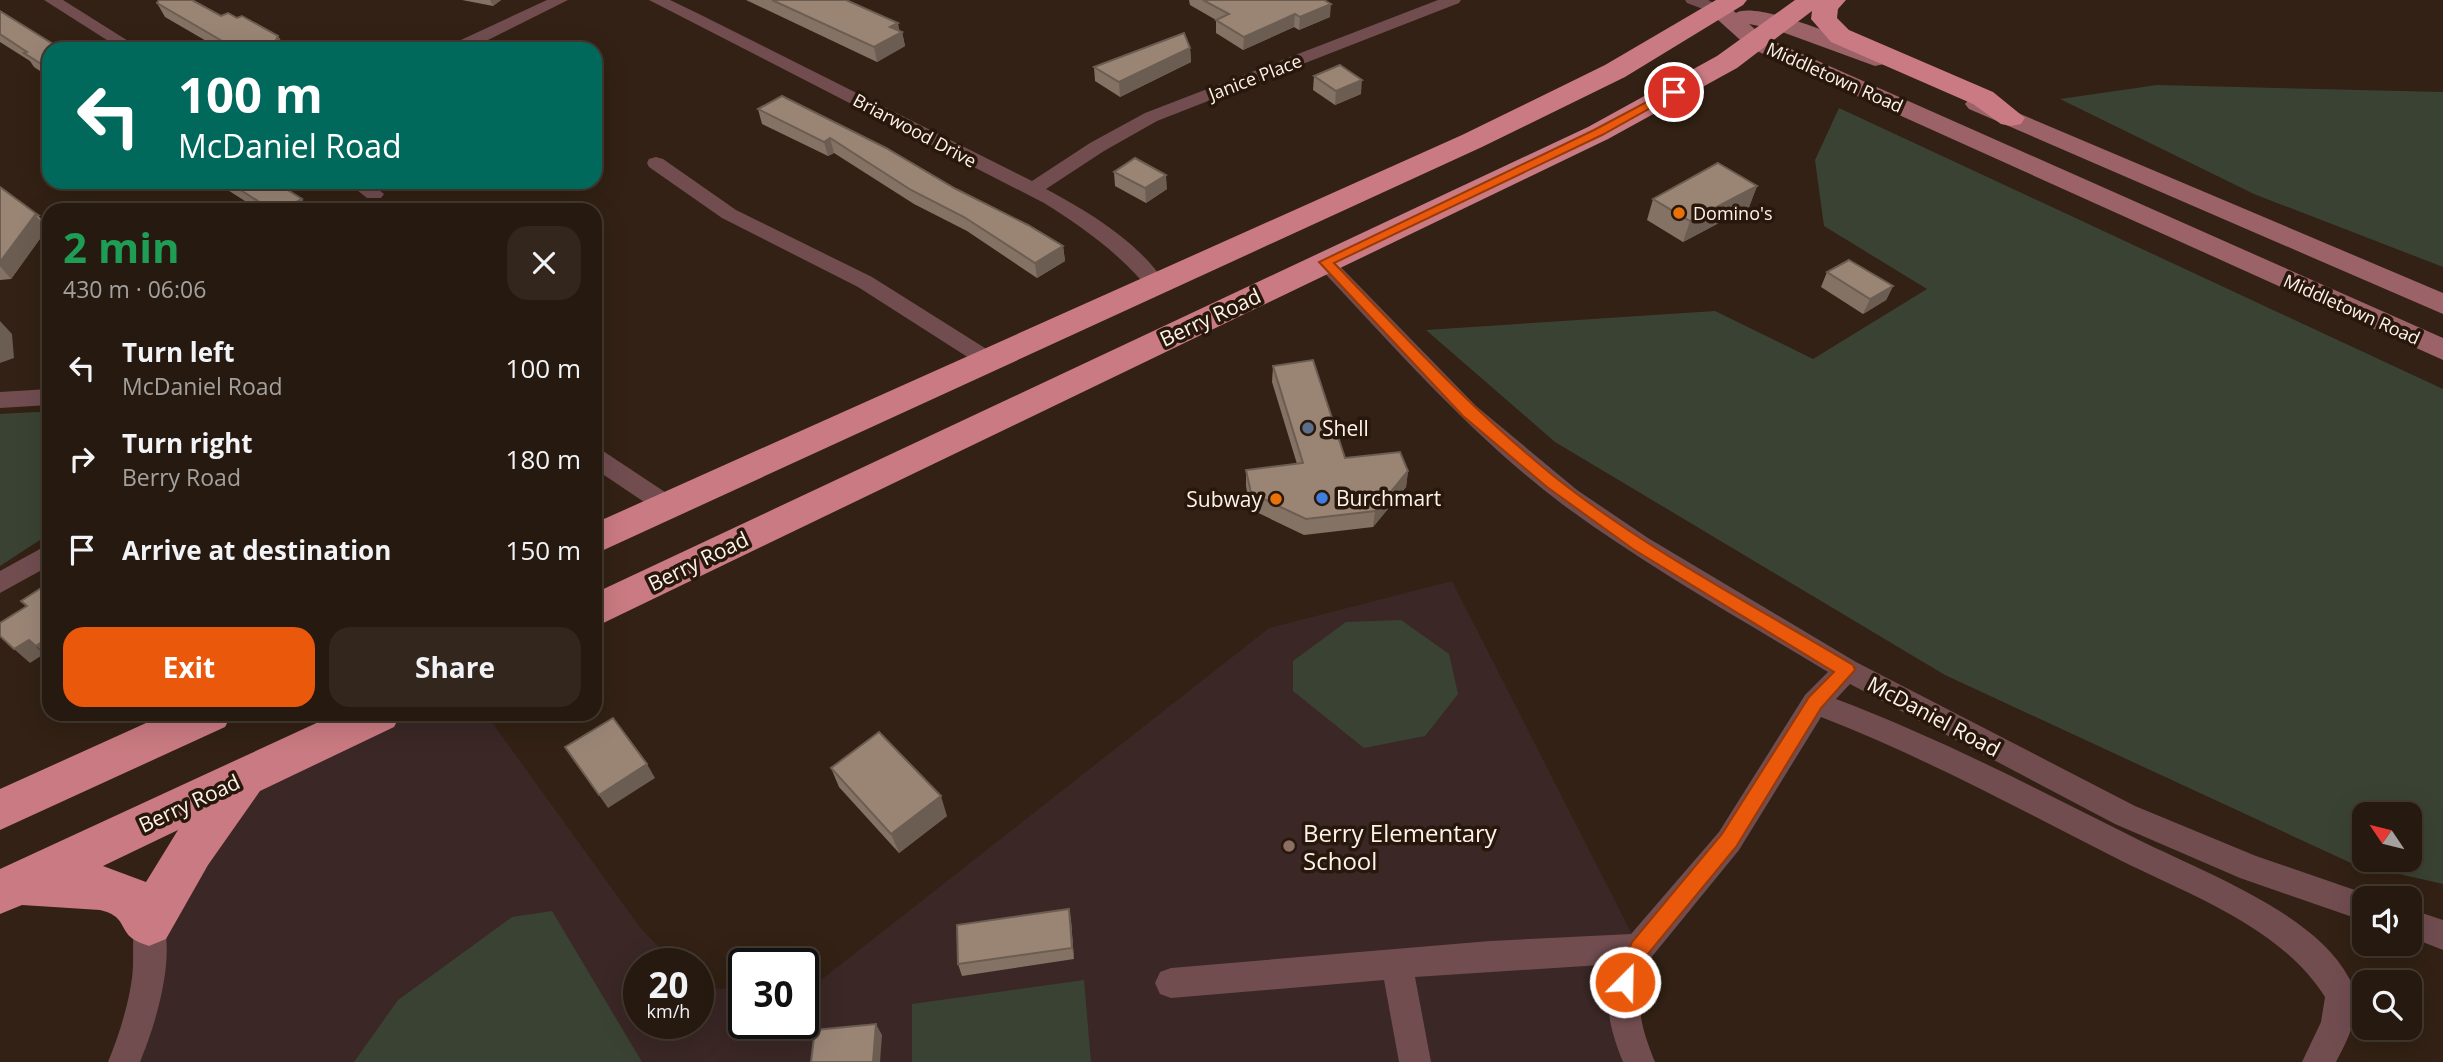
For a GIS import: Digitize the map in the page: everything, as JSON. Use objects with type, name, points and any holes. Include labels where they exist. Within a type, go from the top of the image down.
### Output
[{"type":"highway","name":"Berry Road","points":[[602,608],[1639,112],[1768,33],[1811,0]]},
{"type":"highway","points":[[1832,0],[1825,8],[1824,19],[1840,36],[1983,98],[2011,118]]},
{"type":"highway","points":[[602,536],[1548,104],[1615,71],[1715,3]]},
{"type":"highway","points":[[818,504],[1014,395],[1154,330],[1167,320],[1171,308],[1156,284]]},
{"type":"highway","points":[[0,810],[195,721]]},
{"type":"highway","name":"Berry Road","points":[[7,889],[364,721]]},
{"type":"highway","points":[[7,889],[60,883],[107,889],[136,903],[149,923],[174,874],[212,818],[247,776]]},
{"type":"main road","name":"Middletown Road","points":[[1715,3],[1768,33],[2443,350]]},
{"type":"main road","name":"Middletown Road","points":[[1768,33],[1850,48],[2443,304]]},
{"type":"street","points":[[52,0],[121,42]]},
{"type":"street","points":[[471,42],[560,0]]},
{"type":"street","name":"Briarwood Drive","points":[[657,0],[774,54],[1031,190],[1081,219],[1115,244],[1143,267],[1156,284]]},
{"type":"street","name":"Janice Place","points":[[1031,190],[1151,117],[1453,0]]},
{"type":"street","points":[[656,163],[729,214],[865,282],[988,360]]},
{"type":"street","points":[[366,189],[374,194]]},
{"type":"street","name":"McDaniel Road","points":[[1325,262],[1468,412],[1569,496],[1639,545],[1847,670],[2125,815],[2251,868],[2352,903]]},
{"type":"street","points":[[0,400],[42,397]]},
{"type":"street","points":[[602,462],[668,506]]},
{"type":"street","points":[[0,583],[42,558]]},
{"type":"street","points":[[1639,1062],[1621,1010],[1625,982],[1639,948],[1729,841],[1815,703],[1847,670]]},
{"type":"street","points":[[1815,703],[1934,752],[2029,798],[2199,884],[2301,945],[2329,973],[2340,990],[2342,1007],[2318,1062]]},
{"type":"street","points":[[124,1062],[143,1011],[148,985],[151,955],[149,923]]},
{"type":"street","points":[[2422,927],[2443,935]]},
{"type":"street","points":[[1171,983],[1639,948]]},
{"type":"street","points":[[1397,964],[1415,1062]]},
{"type":"shaded area","name":"Berry Elementary School","points":[[1452,581],[1639,948],[1639,1062],[124,1062],[148,985],[212,818],[368,721],[491,721],[642,930],[660,948],[623,948],[623,1039],[714,1039],[714,988],[728,987],[728,1039],[819,1039],[819,982],[1269,628]]},
{"type":"green space","points":[[2157,85],[2443,92],[2443,267],[2254,194],[2060,99]]},
{"type":"green space","points":[[1839,108],[2443,389],[2443,884],[2390,872],[2422,872],[2422,802],[2352,802],[2351,863],[1945,675],[1555,442],[1426,330],[1715,311],[1813,359],[1927,289],[1824,226],[1815,160]]},
{"type":"green space","points":[[42,412],[42,539],[0,566],[0,414]]},
{"type":"green space","points":[[1401,620],[1449,654],[1458,694],[1425,736],[1364,748],[1293,691],[1293,661],[1346,622]]},
{"type":"green space","points":[[552,911],[623,1030],[623,1039],[628,1039],[642,1062],[354,1062],[398,1000],[512,917]]},
{"type":"green space","points":[[1084,980],[1091,1062],[912,1062],[912,1004]]},
{"type":"building","points":[[159,0],[192,0],[221,16],[228,13],[237,18],[242,16],[278,36],[275,42],[224,42],[157,3]]},
{"type":"building","points":[[772,0],[846,0],[898,23],[890,27],[902,32],[874,47]]},
{"type":"building","points":[[1203,0],[1324,0],[1331,4],[1300,17],[1295,14],[1244,37],[1216,20],[1229,14]]},
{"type":"building","points":[[0,11],[50,42],[42,42],[42,65],[24,53],[27,52],[0,34]]},
{"type":"building","points":[[1184,33],[1190,48],[1119,82],[1094,67]]},
{"type":"building","points":[[1340,65],[1362,80],[1336,91],[1314,76]]},
{"type":"building","points":[[782,96],[886,148],[1063,246],[1035,263],[964,217],[911,190],[830,138],[824,142],[758,109]]},
{"type":"building","points":[[1135,158],[1166,175],[1145,188],[1114,172]]},
{"type":"building","points":[[1718,163],[1757,186],[1690,221],[1653,199]]},
{"type":"building","points":[[0,187],[38,215],[35,215],[0,262]]},
{"type":"building","points":[[239,189],[286,189],[302,199],[294,203],[261,203]]},
{"type":"building","points":[[1849,260],[1893,286],[1870,299],[1827,272]]},
{"type":"building","points":[[1313,360],[1345,458],[1400,452],[1408,471],[1375,511],[1306,519],[1251,493],[1246,470],[1303,463],[1273,366]]},
{"type":"building","points":[[42,588],[42,642],[36,646],[29,640],[14,649],[0,636],[0,623],[27,606],[21,601]]},
{"type":"building","points":[[613,718],[647,764],[599,795],[565,747]]},
{"type":"building","points":[[879,732],[941,796],[891,834],[831,768]]},
{"type":"building","points":[[1069,909],[1072,948],[958,964],[957,925]]},
{"type":"building","points":[[876,1024],[873,1062],[811,1062],[814,1039],[819,1039],[819,1030]]},
{"type":"place","name":"Domino's","points":[[1679,213]]},
{"type":"place","name":"Shell","points":[[1308,428]]},
{"type":"place","name":"Burchmart","points":[[1322,498]]},
{"type":"place","name":"Subway","points":[[1276,499]]},
{"type":"place","name":"Berry Elementary School","points":[[1289,846]]},
{"type":"route","points":[[1625,982],[1639,948],[1729,841],[1815,703],[1847,670],[1766,624],[1639,545],[1552,483],[1468,412],[1325,262],[1598,133],[1674,92]]}]
